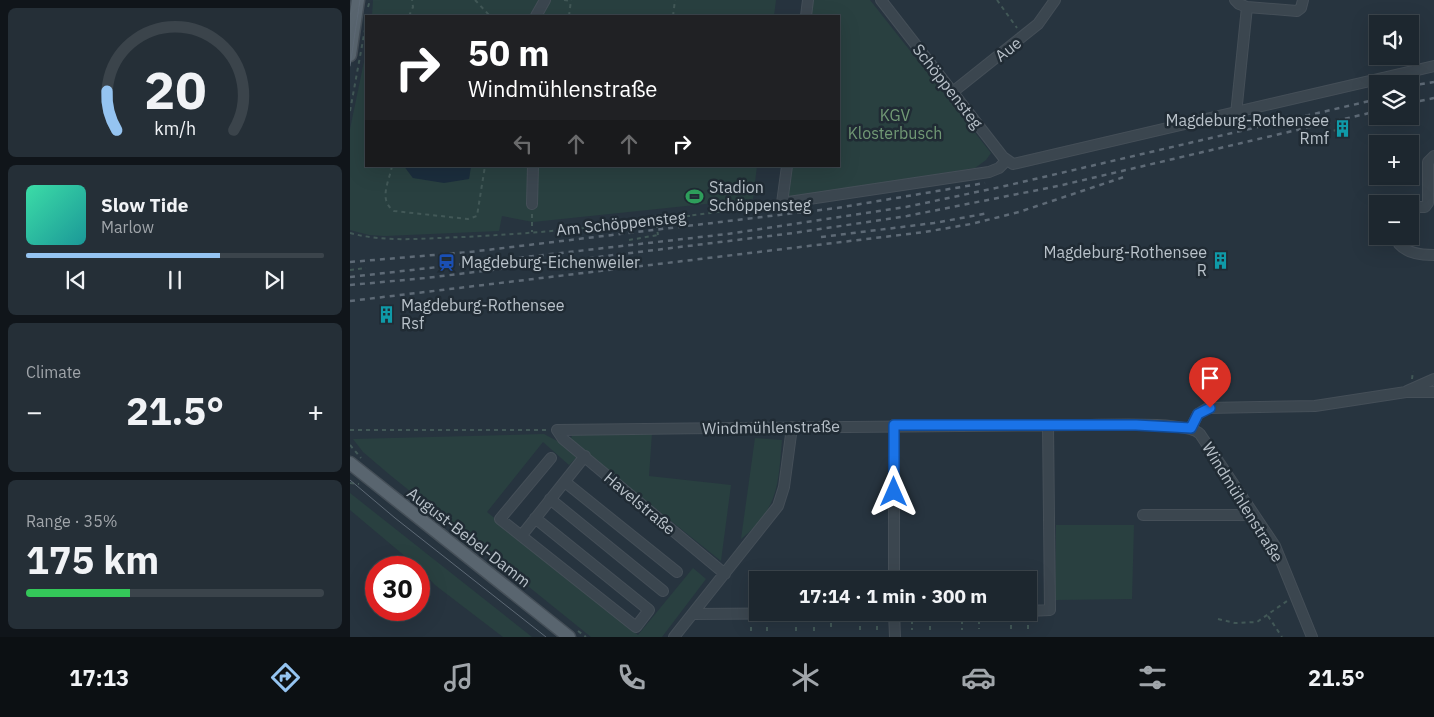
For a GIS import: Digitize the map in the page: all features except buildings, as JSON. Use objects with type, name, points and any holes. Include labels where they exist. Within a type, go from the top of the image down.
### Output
[{"type":"main road","points":[[350,54],[363,4]]},
{"type":"main road","name":"August-Bebel-Damm","points":[[350,463],[569,637]]},
{"type":"street","points":[[537,15],[545,0]]},
{"type":"street","points":[[806,15],[808,0]]},
{"type":"street","name":"Schöppensteg","points":[[881,0],[954,91],[1006,161]]},
{"type":"street","name":"Aue","points":[[954,91],[1042,21],[1055,0]]},
{"type":"street","points":[[1235,0],[1247,7],[1297,11],[1301,8],[1303,0]]},
{"type":"street","points":[[1236,114],[1247,7]]},
{"type":"street","points":[[787,167],[782,203],[988,172],[999,168],[1006,161],[1011,164],[1020,164],[1434,66]]},
{"type":"street","points":[[1419,207],[1425,207],[1428,203],[1428,162],[1434,156]]},
{"type":"street","points":[[532,204],[533,167]]},
{"type":"street","points":[[1401,245],[1404,249],[1418,254],[1434,255]]},
{"type":"street","name":"Windmühlenstraße","points":[[1406,392],[1434,379]]},
{"type":"street","name":"Windmühlenstraße","points":[[1191,428],[1198,414],[1208,408],[1315,406],[1406,392],[1434,392]]},
{"type":"street","points":[[894,425],[894,571]]},
{"type":"street","name":"Windmühlenstraße","points":[[557,430],[894,425],[1136,425],[1191,428],[1200,434],[1275,546],[1312,637]]},
{"type":"street","points":[[1037,613],[1050,610],[1048,425]]},
{"type":"street","points":[[674,637],[766,523],[780,501],[784,486],[792,427]]},
{"type":"street","name":"Havelstraße","points":[[557,430],[563,439],[724,574]]},
{"type":"street","points":[[522,535],[585,456]]},
{"type":"street","points":[[535,518],[649,610],[636,626],[500,518],[550,458]]},
{"type":"street","points":[[565,482],[677,572]]},
{"type":"street","points":[[550,499],[663,591]]},
{"type":"street","points":[[1143,515],[1254,515]]},
{"type":"street","points":[[693,614],[749,614]]},
{"type":"street","points":[[894,621],[895,637]]},
{"type":"path","points":[[363,4],[370,0]]},
{"type":"path","points":[[409,15],[413,7],[412,0]]},
{"type":"path","points":[[475,0],[489,15]]},
{"type":"path","points":[[564,0],[571,0],[569,15]]},
{"type":"path","points":[[673,15],[675,0]]},
{"type":"path","points":[[997,0],[1023,36]]},
{"type":"path","points":[[350,111],[365,29]]},
{"type":"path","points":[[1326,133],[1336,130]]},
{"type":"path","points":[[392,167],[385,194],[385,202],[394,211],[468,219],[477,216],[485,167]]},
{"type":"path","name":"Am Schöppensteg","points":[[350,234],[383,240],[532,232],[693,216],[782,203]]},
{"type":"path","points":[[532,204],[532,232]]},
{"type":"path","points":[[629,240],[658,235],[656,216],[693,216]]},
{"type":"path","points":[[1221,265],[1226,266],[1226,262]]},
{"type":"path","points":[[350,270],[366,268]]},
{"type":"path","points":[[350,430],[557,430]]},
{"type":"path","points":[[350,483],[357,484]]},
{"type":"path","points":[[1218,619],[1253,623],[1268,616],[1283,603],[1296,598]]},
{"type":"path","points":[[1268,616],[1282,637]]},
{"type":"path","points":[[767,631],[768,621]]},
{"type":"path","points":[[796,621],[796,631]]},
{"type":"path","points":[[814,621],[814,631]]},
{"type":"path","points":[[831,621],[831,631]]},
{"type":"path","points":[[860,621],[860,630]]},
{"type":"path","points":[[877,621],[877,630]]},
{"type":"path","points":[[912,621],[912,630]]},
{"type":"path","points":[[930,621],[930,630]]},
{"type":"path","points":[[962,621],[962,630]]},
{"type":"path","points":[[979,621],[979,629]]},
{"type":"path","points":[[1011,621],[1011,629]]},
{"type":"path","points":[[1028,621],[1028,629]]},
{"type":"path","points":[[751,622],[751,631]]},
{"type":"green space","points":[[373,0],[776,0],[774,15],[372,15]]},
{"type":"green space","name":"KGV Klosterbusch","points":[[812,0],[870,0],[991,153],[986,160],[975,168],[786,198],[790,167],[840,167],[840,15],[809,15]]},
{"type":"green space","points":[[365,57],[365,167],[405,167],[413,178],[469,179],[471,167],[757,167],[753,199],[533,222],[502,216],[499,231],[369,235],[350,230],[350,129]]},
{"type":"green space","points":[[574,432],[652,433],[649,476],[731,485],[721,561],[570,440]]},
{"type":"green space","points":[[544,434],[561,443],[577,457],[569,465],[543,442],[487,512],[638,635],[693,568],[706,579],[662,637],[591,637],[390,475],[363,452],[353,439]]},
{"type":"green space","points":[[755,438],[782,440],[779,470],[770,506],[754,528],[741,539]]},
{"type":"green space","points":[[350,493],[430,556],[405,556],[350,510]]},
{"type":"green space","points":[[1056,525],[1134,525],[1132,599],[1055,600]]},
{"type":"green space","points":[[430,556],[532,637],[503,637],[430,580]]},
{"type":"water","points":[[405,167],[471,167],[469,179],[444,183],[413,178]]},
{"type":"tram line","points":[[350,66],[360,0]]},
{"type":"tram line","points":[[350,480],[395,518],[546,637]]},
{"type":"railway","points":[[1419,84],[1434,82]]},
{"type":"railway","points":[[1419,101],[1434,98]]},
{"type":"railway","points":[[350,277],[727,234],[906,207],[1005,186],[1369,101]]},
{"type":"railway","points":[[350,285],[426,278],[794,233],[907,216],[1058,186],[1369,113]]},
{"type":"railway","points":[[350,301],[925,232],[971,224],[1019,212],[1124,177]]},
{"type":"railway","points":[[350,262],[470,252],[837,208],[985,183]]},
{"type":"railway","points":[[821,237],[934,223],[989,213]]},
{"type":"place","name":"Magdeburg-Rothensee Rmf","points":[[1343,129]]},
{"type":"place","name":"Stadion Schöppensteg","points":[[695,196]]},
{"type":"place","name":"Magdeburg-Rothensee R","points":[[1221,261]]},
{"type":"place","name":"Magdeburg-Eichenweiler","points":[[447,262]]},
{"type":"place","name":"Magdeburg-Rothensee Rsf","points":[[387,314]]},
{"type":"route","points":[[894,492],[894,425],[1136,425],[1191,428],[1198,414],[1210,408]]}]
